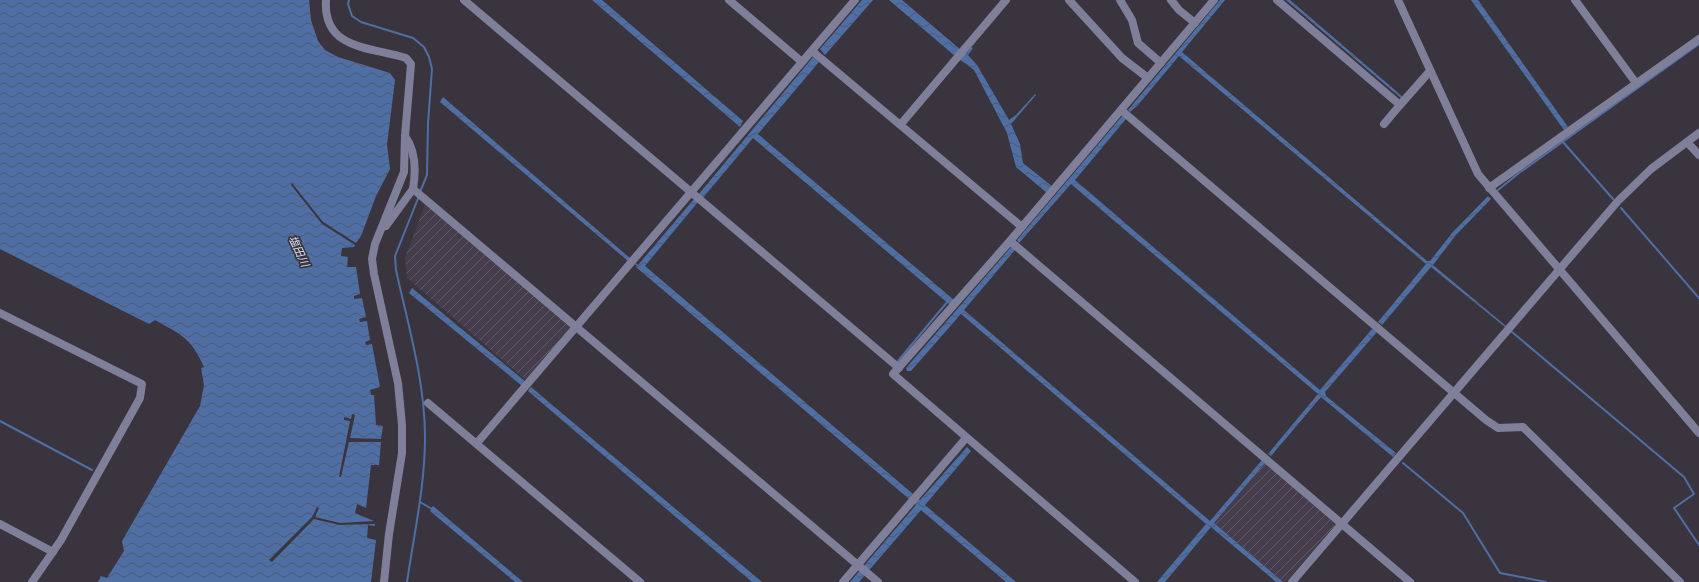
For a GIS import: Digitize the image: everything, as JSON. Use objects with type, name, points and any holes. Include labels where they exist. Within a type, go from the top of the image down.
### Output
[{"type":"street","points":[[326,0],[326,9],[330,26],[338,37],[348,43],[406,58],[411,64],[405,136],[404,172],[375,244],[372,259],[398,382],[402,425],[402,453],[389,534],[384,582]]},
{"type":"street","points":[[464,0],[898,368]]},
{"type":"street","points":[[729,0],[802,62]]},
{"type":"street","points":[[477,443],[633,262],[696,197],[747,128],[802,62],[816,54],[855,0]]},
{"type":"street","points":[[901,124],[1006,0]]},
{"type":"street","points":[[1069,0],[1122,58],[1148,78]]},
{"type":"street","points":[[1120,0],[1132,20],[1138,43],[1161,63]]},
{"type":"street","points":[[1171,0],[1179,10],[1195,23]]},
{"type":"street","points":[[1135,582],[893,374],[1010,241],[1214,0]]},
{"type":"street","points":[[1277,0],[1400,104]]},
{"type":"street","points":[[1398,0],[1478,174],[1699,433]]},
{"type":"street","points":[[1576,0],[1636,83]]},
{"type":"street","points":[[1489,188],[1699,39]]},
{"type":"street","points":[[816,54],[1022,227]]},
{"type":"street","points":[[1384,124],[1430,71]]},
{"type":"street","points":[[1121,110],[1454,393],[1498,428],[1523,427],[1680,582]]},
{"type":"street","points":[[1292,582],[1618,201],[1651,169],[1699,133]]},
{"type":"street","points":[[383,226],[388,226],[414,190],[416,171],[410,143],[405,136]]},
{"type":"street","points":[[1687,142],[1699,155]]},
{"type":"street","points":[[414,190],[878,582]]},
{"type":"street","points":[[1010,241],[1410,582]]},
{"type":"street","points":[[0,313],[142,384],[140,398],[61,540],[32,582]]},
{"type":"street","points":[[428,403],[640,582]]},
{"type":"street","points":[[843,582],[862,569],[911,502],[966,438]]},
{"type":"street","points":[[0,524],[53,552]]},
{"type":"shaded area","points":[[426,202],[573,328],[527,381],[407,278],[405,258]]},
{"type":"shaded area","points":[[1265,463],[1336,524],[1286,582],[1283,582],[1214,523]]},
{"type":"water","name":"塩田川","points":[[0,0],[309,0],[311,20],[318,41],[325,50],[338,57],[390,73],[395,80],[387,145],[390,169],[376,196],[361,236],[356,243],[323,222],[292,183],[291,185],[322,224],[355,245],[354,247],[342,248],[341,256],[348,257],[347,267],[356,267],[360,294],[354,296],[354,299],[362,298],[366,317],[359,319],[360,322],[367,321],[370,340],[365,342],[366,345],[372,344],[380,387],[370,390],[371,395],[374,395],[376,425],[383,426],[381,439],[350,438],[355,415],[352,414],[351,419],[344,417],[344,420],[350,421],[339,477],[341,477],[349,442],[381,442],[379,465],[371,465],[366,508],[357,504],[355,513],[374,521],[340,523],[315,517],[319,508],[317,507],[312,517],[269,560],[272,562],[314,519],[339,525],[375,524],[375,526],[368,525],[367,538],[376,540],[371,582],[98,582],[101,576],[107,578],[124,551],[122,541],[200,406],[204,385],[201,368],[204,367],[195,350],[185,338],[155,320],[149,324],[0,249]]},
{"type":"water","points":[[592,0],[602,0],[743,121],[740,127]]},
{"type":"water","points":[[862,0],[873,0],[825,55],[820,49]]},
{"type":"water","points":[[889,0],[902,0],[961,50],[967,53],[971,47],[973,48],[968,55],[977,65],[1009,120],[1016,115],[1035,94],[1036,95],[1011,124],[1020,144],[1023,163],[1053,187],[1047,193],[1016,167],[1007,133],[974,70],[955,56]]},
{"type":"water","points":[[1220,0],[1225,0],[1182,52],[1427,261],[1430,261],[1452,233],[1488,196],[1491,199],[1456,235],[1433,265],[1506,326],[1505,327],[1431,267],[1382,325],[1378,322],[1426,264],[1179,56],[1138,105],[1130,112],[1128,110]]},
{"type":"water","points":[[1286,0],[1290,0],[1403,97],[1402,99]]},
{"type":"water","points":[[1471,0],[1478,0],[1568,127],[1564,130]]},
{"type":"water","points":[[813,57],[819,62],[758,134],[954,300],[950,305],[753,138],[702,199],[698,195]]},
{"type":"water","points":[[443,97],[638,265],[694,199],[698,202],[645,266],[920,500],[967,447],[971,451],[925,505],[1016,582],[1006,582],[921,510],[859,582],[850,582],[916,505],[636,267],[637,266],[630,260],[628,261],[440,102]]},
{"type":"water","points":[[1123,115],[1126,119],[1075,180],[1320,390],[1372,329],[1377,332],[1325,392],[1326,396],[1396,453],[1393,457],[1321,397],[1271,456],[1268,454],[1318,394],[1071,184],[1019,243],[1017,240]]},
{"type":"water","points":[[1012,246],[1015,250],[964,310],[1210,521],[1262,460],[1265,463],[1214,523],[1283,582],[1276,582],[1211,527],[1165,582],[1157,582],[1206,524],[961,314],[911,371],[907,371],[906,368]]},
{"type":"water","points":[[412,288],[526,382],[522,386],[409,293]]},
{"type":"water","points":[[531,387],[762,582],[752,582],[528,391]]},
{"type":"water","points":[[433,506],[523,582],[515,582],[430,511]]},
{"type":"waterway","points":[[349,0],[348,4],[352,16],[361,22],[413,38],[424,47],[429,57],[432,69],[428,123],[427,175],[420,192]]},
{"type":"waterway","points":[[1498,190],[1519,173],[1699,44]]},
{"type":"waterway","points":[[1563,142],[1613,199]]},
{"type":"waterway","points":[[407,582],[419,510],[425,455],[425,437],[419,374],[396,270],[395,256],[419,196]]},
{"type":"waterway","points":[[1621,208],[1699,298]]},
{"type":"waterway","points":[[898,361],[948,301]]},
{"type":"waterway","points":[[1512,332],[1684,477],[1694,494],[1674,508],[1699,545]]},
{"type":"waterway","points":[[0,421],[92,470]]},
{"type":"waterway","points":[[1403,463],[1463,513],[1500,573],[1546,582]]},
{"type":"waterway","points":[[420,502],[432,509]]}]
